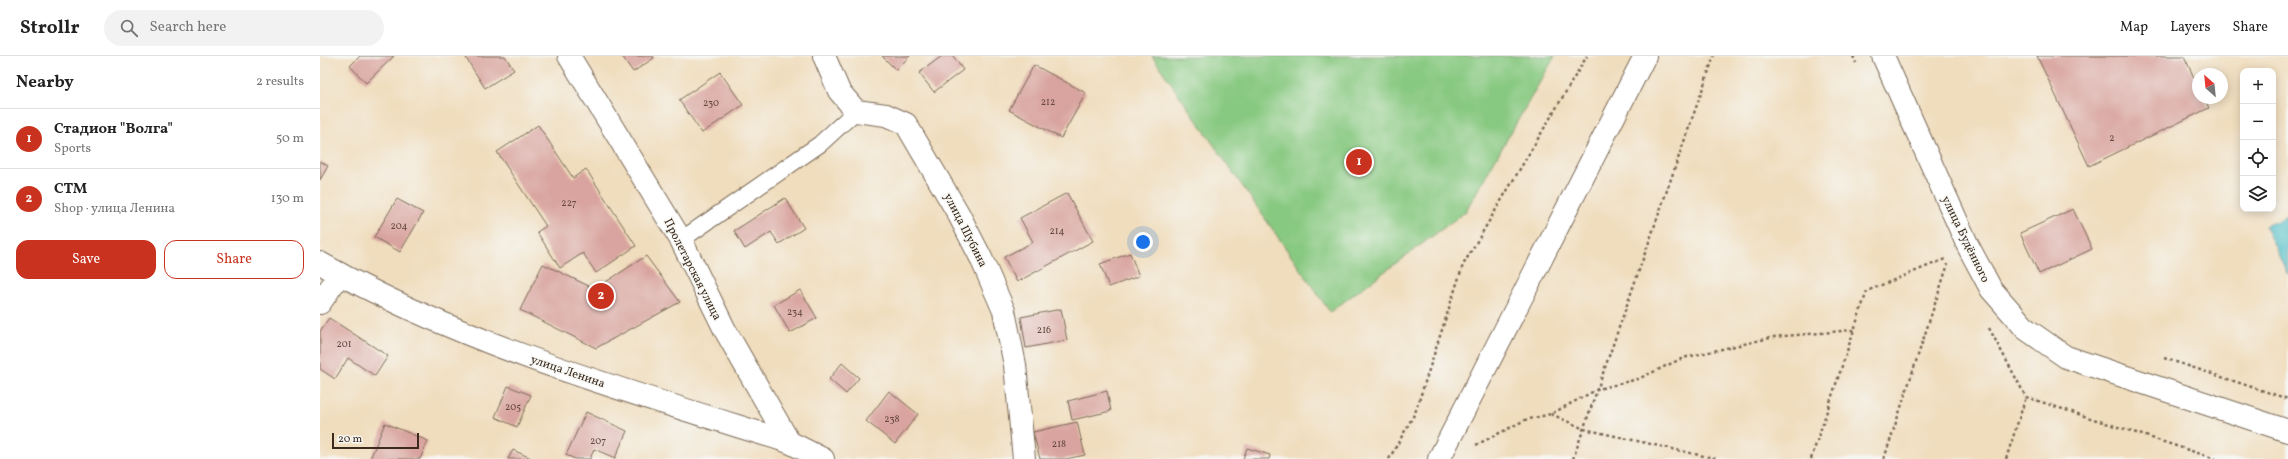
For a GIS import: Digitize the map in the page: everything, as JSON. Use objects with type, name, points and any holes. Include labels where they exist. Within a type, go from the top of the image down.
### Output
[{"type":"street","name":"Пролетарская улица","points":[[569,56],[681,240],[724,330],[789,442]]},
{"type":"street","points":[[824,56],[839,91],[856,111]]},
{"type":"street","points":[[1439,459],[1645,56]]},
{"type":"street","name":"улица Будённого","points":[[1883,56],[1968,246],[1990,289],[2026,330],[2066,357],[2288,431]]},
{"type":"street","name":"улица Шубина","points":[[856,111],[886,115],[906,124],[958,213],[981,258],[1004,311],[1015,365],[1024,459]]},
{"type":"street","name":"улица Ленина","points":[[320,263],[373,293],[496,347],[789,442],[823,459]]},
{"type":"street","points":[[320,303],[340,274]]},
{"type":"lane","points":[[681,240],[820,144],[856,111]]},
{"type":"path","points":[[1389,459],[1415,413],[1463,265],[1587,56]]},
{"type":"path","points":[[1573,459],[1714,56]]},
{"type":"path","points":[[1811,459],[1867,290],[1950,257],[1884,459]]},
{"type":"path","points":[[1470,449],[1525,420],[1551,414],[1598,389],[1638,379],[1682,358],[1774,337],[1854,330]]},
{"type":"path","points":[[2164,358],[2288,400]]},
{"type":"path","points":[[2006,459],[2026,396]]},
{"type":"path","points":[[1551,414],[1584,429],[1717,459]]},
{"type":"green space","points":[[1152,56],[1555,56],[1465,212],[1330,312]]},
{"type":"water","points":[[2288,216],[2288,275],[2265,226]]},
{"type":"building","points":[[360,56],[394,56],[366,83],[350,66]]},
{"type":"building","points":[[470,56],[505,56],[514,70],[485,88],[466,58]]},
{"type":"building","points":[[622,56],[653,56],[654,58],[633,72]]},
{"type":"building","points":[[882,56],[910,56],[896,70]]},
{"type":"building","points":[[942,56],[953,56],[963,70],[934,92],[919,73]]},
{"type":"building","points":[[2037,56],[2184,56],[2192,73],[2192,104],[2207,104],[2209,108],[2089,166]]},
{"type":"building","points":[[1034,65],[1086,93],[1061,138],[1009,110]]},
{"type":"building","points":[[720,72],[743,105],[702,133],[679,100]]},
{"type":"building","points":[[538,125],[573,178],[586,169],[636,246],[596,273],[583,253],[560,268],[537,232],[546,226],[497,152]]},
{"type":"building","points":[[320,161],[328,166],[320,180]]},
{"type":"building","points":[[1067,193],[1093,241],[1017,282],[1004,257],[1033,242],[1020,218]]},
{"type":"building","points":[[785,198],[804,228],[779,244],[771,232],[745,249],[734,231]]},
{"type":"building","points":[[397,199],[423,213],[400,252],[374,237]]},
{"type":"building","points":[[2073,209],[2092,249],[2039,274],[2020,233]]},
{"type":"building","points":[[1130,253],[1139,276],[1109,287],[1100,264]]},
{"type":"building","points":[[646,256],[680,302],[596,348],[520,310],[543,264],[595,289]]},
{"type":"building","points":[[800,290],[817,318],[790,333],[774,305]]},
{"type":"building","points":[[1061,309],[1067,340],[1026,348],[1021,317]]},
{"type":"building","points":[[329,318],[388,356],[375,376],[348,358],[335,379],[320,369],[320,331]]},
{"type":"building","points":[[842,363],[859,378],[846,394],[829,379]]},
{"type":"building","points":[[508,386],[531,395],[517,427],[495,417]]},
{"type":"building","points":[[889,391],[918,414],[895,444],[866,421]]},
{"type":"building","points":[[1107,391],[1111,411],[1072,420],[1068,401]]},
{"type":"building","points":[[586,412],[627,431],[615,458],[594,449],[590,459],[575,459],[566,455]]},
{"type":"building","points":[[1077,422],[1085,455],[1066,459],[1040,459],[1033,432]]},
{"type":"building","points":[[385,423],[428,441],[420,459],[370,459]]},
{"type":"building","points":[[1247,448],[1270,455],[1269,459],[1243,459]]},
{"type":"building","points":[[513,450],[533,459],[508,459]]},
{"type":"place","name":"Стадион \"Волга\"","points":[[1359,162]]},
{"type":"place","name":"CTM","points":[[601,296]]}]
